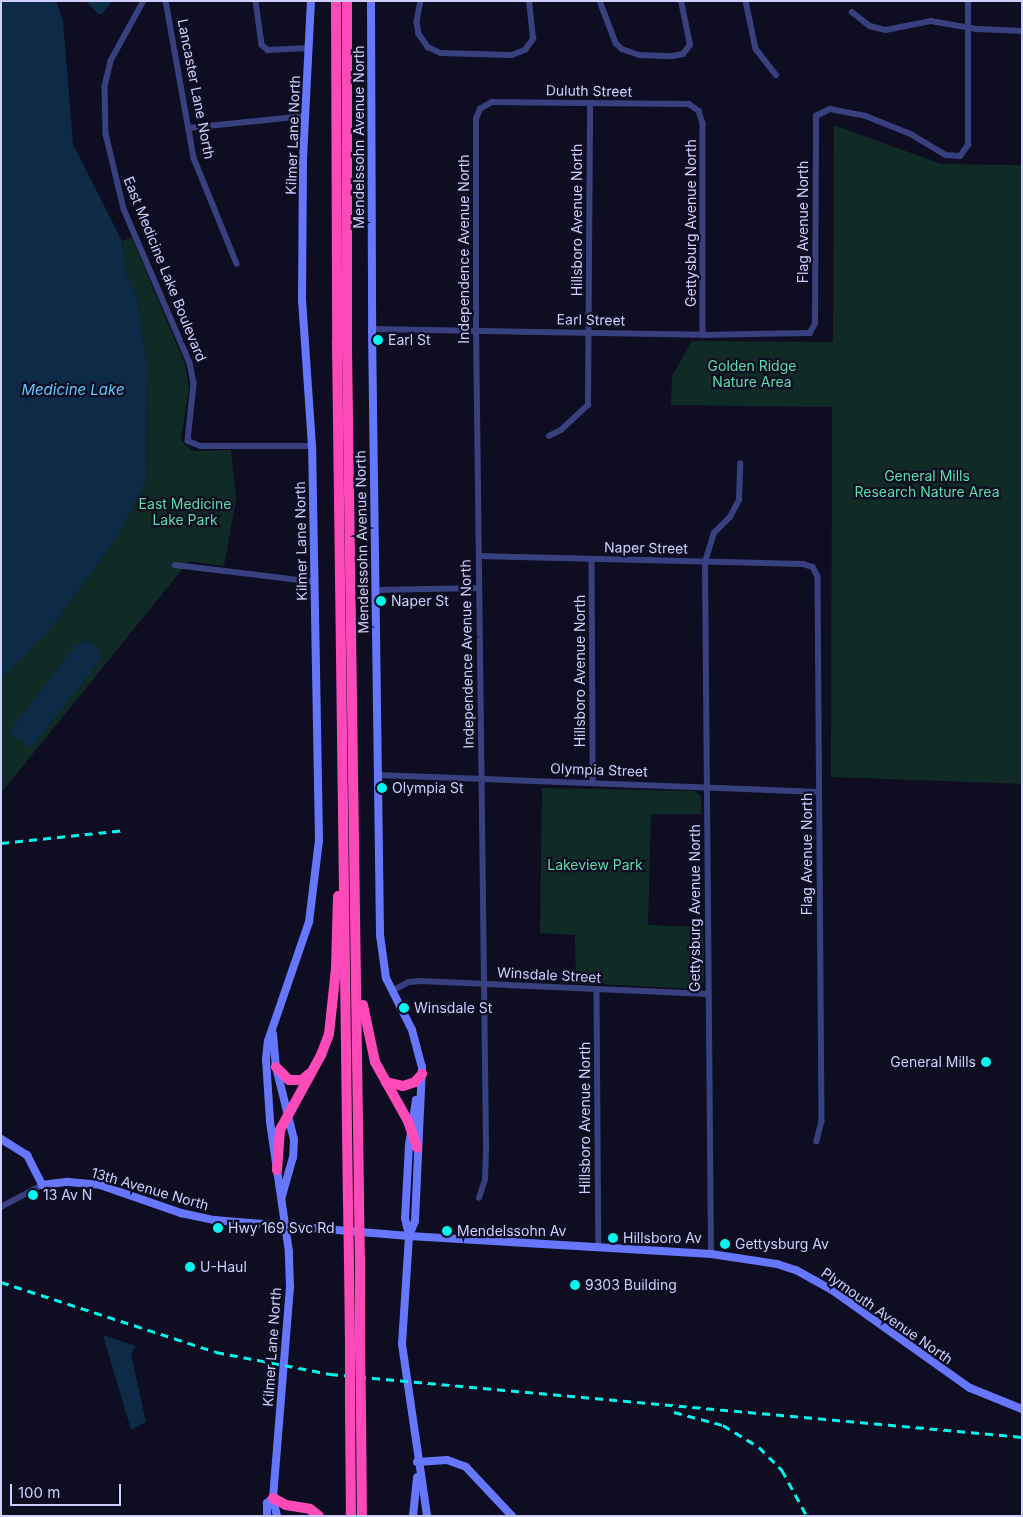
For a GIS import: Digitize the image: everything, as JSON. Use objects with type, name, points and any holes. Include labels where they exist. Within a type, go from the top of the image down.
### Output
[{"type":"highway","points":[[336,1],[343,827],[354,1201],[360,1263],[362,1516]]},
{"type":"highway","points":[[347,1],[347,339],[355,902],[354,1201],[349,1262],[351,1516]]},
{"type":"highway","points":[[277,1170],[278,1139],[288,1114],[326,1043],[331,1018],[343,827]]},
{"type":"highway","points":[[355,902],[366,1033],[375,1062],[411,1128],[417,1147]]},
{"type":"highway","points":[[276,1067],[284,1078],[297,1081],[313,1069]]},
{"type":"highway","points":[[386,1082],[403,1086],[415,1082],[422,1074]]},
{"type":"highway","points":[[273,1498],[286,1505],[304,1508],[319,1516]]},
{"type":"highway","points":[[292,1516],[304,1508]]},
{"type":"street","name":"East Medicine Lake Boulevard","points":[[144,1],[111,61],[105,86],[106,134],[124,209],[190,363],[194,384],[188,436],[192,445],[202,446],[312,446]]},
{"type":"street","name":"Lancaster Lane North","points":[[166,1],[194,158],[237,264]]},
{"type":"street","points":[[256,1],[262,45],[268,50],[310,48]]},
{"type":"street","name":"Kilmer Lane North","points":[[277,1516],[273,1498],[290,1286],[286,1226],[266,1079],[266,1050],[301,952],[317,874],[312,446],[302,301],[304,116],[310,48],[311,1]]},
{"type":"street","name":"Mendelssohn Avenue North","points":[[371,1],[372,329],[381,956],[392,990],[417,1044],[422,1074],[417,1147],[416,1221],[409,1236]]},
{"type":"street","points":[[421,1],[418,28],[428,47],[441,53],[512,55],[525,50],[532,39],[530,1]]},
{"type":"street","points":[[600,1],[616,43],[630,54],[678,56],[687,50],[690,39],[681,1]]},
{"type":"street","points":[[746,1],[756,48],[776,75]]},
{"type":"street","points":[[967,27],[968,1]]},
{"type":"street","points":[[852,12],[870,26],[886,30],[931,21],[967,27],[1022,31]]},
{"type":"street","name":"Flag Avenue North","points":[[810,333],[815,323],[816,123],[821,112],[841,110],[889,124],[946,155],[960,156],[968,145],[967,27]]},
{"type":"street","name":"Duluth Street","points":[[480,109],[492,102],[688,104],[699,111]]},
{"type":"street","name":"Hillsboro Avenue North","points":[[549,436],[561,430],[588,405],[590,104]]},
{"type":"street","name":"Independence Avenue North","points":[[479,1198],[485,1179],[486,1145],[476,330],[476,119],[480,109]]},
{"type":"street","name":"Gettysburg Avenue North","points":[[699,111],[703,123],[703,335]]},
{"type":"street","points":[[188,128],[304,116]]},
{"type":"street","name":"Earl Street","points":[[372,329],[703,335],[810,333]]},
{"type":"street","name":"Gettysburg Avenue North","points":[[711,1254],[705,562],[714,533],[730,517],[739,500],[740,464]]},
{"type":"street","name":"Naper Street","points":[[479,556],[803,564],[813,568]]},
{"type":"street","name":"Hillsboro Avenue North","points":[[592,559],[593,782]]},
{"type":"street","points":[[175,565],[315,582]]},
{"type":"street","name":"Flag Avenue North","points":[[813,568],[818,577],[822,1122],[817,1141]]},
{"type":"street","points":[[375,590],[480,588]]},
{"type":"street","name":"Olympia Street","points":[[378,775],[819,792]]},
{"type":"street","name":"Winsdale Street","points":[[392,990],[409,982],[421,981],[708,994]]},
{"type":"street","name":"Hillsboro Avenue North","points":[[597,990],[599,1246]]},
{"type":"street","name":"Kilmer Lane North","points":[[273,1027],[276,1067],[294,1140],[293,1157],[282,1198]]},
{"type":"street","name":"Mendelssohn Avenue North","points":[[422,1074],[411,1128],[406,1218],[409,1236],[402,1344],[417,1462],[427,1516]]},
{"type":"street","points":[[1,1139],[27,1156],[42,1185],[1,1207]]},
{"type":"street","name":"13th Avenue North","points":[[42,1185],[68,1182],[100,1185],[181,1213],[238,1223],[286,1226]]},
{"type":"street","name":"Plymouth Avenue North","points":[[286,1226],[409,1236],[711,1254],[777,1264],[815,1280],[956,1379],[1022,1409]]},
{"type":"street","points":[[417,1462],[447,1460],[466,1467],[512,1516]]},
{"type":"street","name":"Mendelssohn Avenue North","points":[[413,1516],[418,1494],[417,1462]]},
{"type":"street","name":"Kilmer Lane North","points":[[267,1516],[267,1503],[273,1498]]},
{"type":"green space","name":"General Mills Research Nature Area","points":[[834,125],[941,164],[1022,165],[1022,784],[831,777],[832,407],[671,405],[672,376],[692,341],[833,342]]},
{"type":"green space","name":"East Medicine Lake Park","points":[[132,238],[185,364],[189,388],[181,441],[192,451],[231,450],[236,499],[224,566],[189,561],[1,793],[1,680],[52,627],[118,536],[146,481],[147,365],[137,297],[126,274],[122,241]]},
{"type":"green space","name":"Lakeview Park","points":[[542,788],[694,791],[701,796],[701,814],[651,814],[648,925],[703,927],[704,981],[697,989],[576,983],[575,935],[540,933]]},
{"type":"water","name":"Medicine Lake","points":[[1,1],[56,1],[63,20],[73,144],[122,241],[126,274],[137,297],[147,365],[146,481],[118,536],[52,627],[1,680]]},
{"type":"water","points":[[86,1],[112,1],[102,14],[98,14]]},
{"type":"water","points":[[87,641],[99,649],[100,660],[31,748],[9,732],[75,646]]},
{"type":"water","points":[[103,1335],[136,1346],[131,1354],[146,1422],[131,1430]]},
{"type":"railway","points":[[1,843],[125,830]]},
{"type":"railway","points":[[1,1282],[216,1352],[330,1374],[1022,1437]]},
{"type":"railway","points":[[674,1412],[723,1425],[759,1447],[782,1470],[807,1516]]},
{"type":"place","name":"Earl St","points":[[378,340]]},
{"type":"place","name":"Naper St","points":[[381,601]]},
{"type":"place","name":"Olympia St","points":[[382,788]]},
{"type":"place","name":"Winsdale St","points":[[404,1008]]},
{"type":"place","name":"General Mills","points":[[986,1062]]},
{"type":"place","name":"13 Av N","points":[[33,1195]]},
{"type":"place","name":"Hwy 169 Svc Rd","points":[[218,1228]]},
{"type":"place","name":"Mendelssohn Av","points":[[447,1231]]},
{"type":"place","name":"Hillsboro Av","points":[[613,1238]]},
{"type":"place","name":"Gettysburg Av","points":[[725,1244]]},
{"type":"place","name":"U-Haul","points":[[190,1267]]},
{"type":"place","name":"9303 Building","points":[[575,1285]]},
{"type":"park label","name":"Golden Ridge Nature Area","points":[[752,374]]}]
